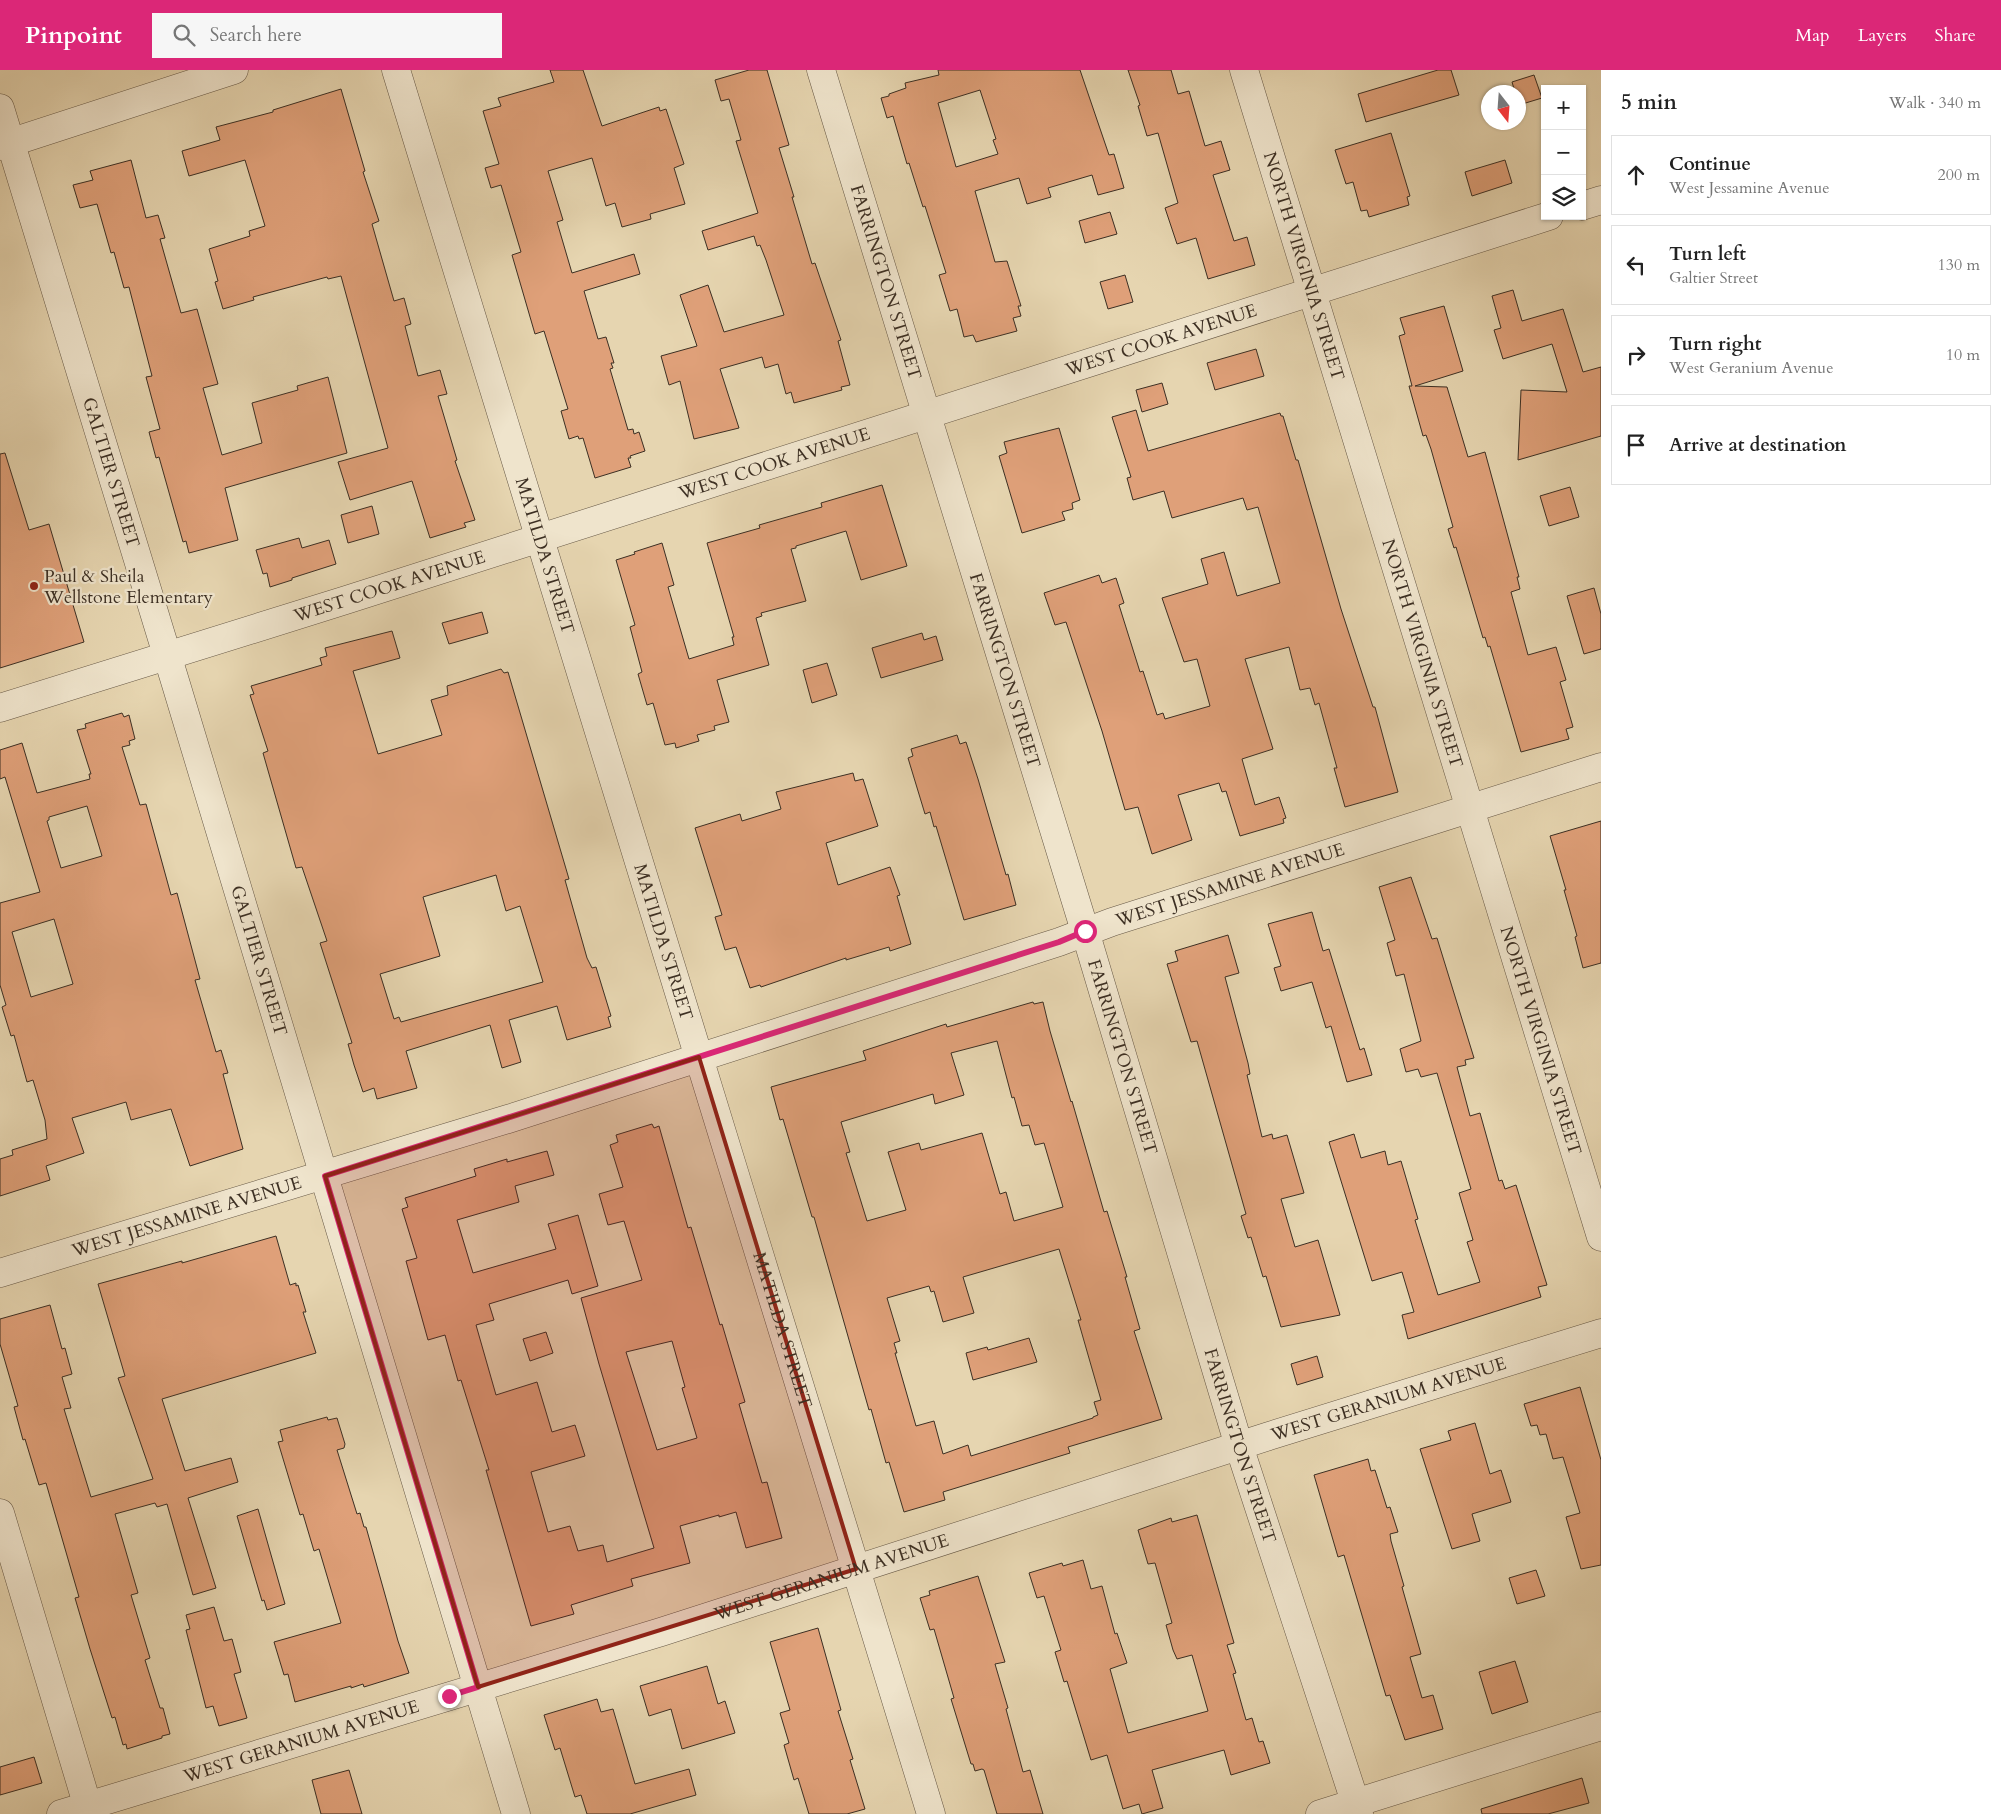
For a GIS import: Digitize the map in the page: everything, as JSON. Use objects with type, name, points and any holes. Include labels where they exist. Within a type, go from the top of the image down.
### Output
[{"type":"street","points":[[5,144],[234,70]]},
{"type":"street","name":"MATILDA STREET","points":[[396,70],[932,1814]]},
{"type":"street","name":"FARRINGTON STREET","points":[[821,70],[1085,931],[1239,1446],[1357,1808]]},
{"type":"street","name":"NORTH VIRGINIA STREET","points":[[1244,70],[1601,1237]]},
{"type":"street","name":"GALTIER STREET","points":[[0,108],[5,144],[168,656],[516,1814]]},
{"type":"street","points":[[1586,205],[1601,200]]},
{"type":"street","name":"WEST COOK AVENUE","points":[[0,708],[1541,219]]},
{"type":"street","name":"WEST JESSAMINE AVENUE","points":[[0,1273],[325,1176],[1601,767]]},
{"type":"street","name":"WEST GERANIUM AVENUE","points":[[61,1814],[89,1810],[478,1687],[661,1632],[1239,1446],[1601,1333]]},
{"type":"street","points":[[0,1513],[89,1810]]},
{"type":"street","points":[[1320,1814],[1357,1808],[1601,1726]]},
{"type":"highlighted area","points":[[699,1057],[856,1569],[478,1687],[325,1176]]},
{"type":"building","points":[[550,70],[583,70],[602,126],[659,107],[660,111],[666,109],[684,164],[674,168],[685,204],[650,214],[651,219],[622,227],[615,203],[606,206],[592,158],[548,171],[563,220],[557,222],[572,273],[634,254],[640,274],[584,291],[598,339],[606,337],[614,363],[611,363],[613,368],[610,369],[628,430],[633,429],[634,434],[639,432],[645,451],[628,458],[631,467],[595,478],[583,438],[579,439],[578,436],[569,439],[561,411],[568,409],[544,331],[535,334],[512,255],[521,252],[501,185],[491,188],[485,168],[499,164],[483,111],[501,106],[498,98],[554,82]]},
{"type":"building","points":[[749,70],[767,70],[789,145],[779,148],[812,264],[815,263],[841,340],[838,341],[850,385],[841,387],[842,390],[794,403],[791,392],[786,394],[778,364],[765,368],[762,357],[720,369],[739,428],[694,439],[680,381],[669,385],[661,356],[697,346],[680,295],[708,285],[724,332],[784,315],[766,260],[760,245],[757,246],[754,236],[708,250],[702,231],[758,213],[736,141],[741,140],[729,99],[721,101],[715,80]]},
{"type":"building","points":[[938,70],[1080,70],[1109,155],[1114,154],[1124,188],[1098,195],[1092,175],[1048,188],[1051,197],[1027,204],[1019,178],[975,191],[995,262],[1007,261],[1021,306],[1018,306],[1021,316],[1013,318],[1017,331],[976,342],[973,335],[964,337],[957,309],[950,311],[939,275],[946,273],[925,206],[923,207],[909,163],[907,164],[893,116],[887,118],[881,98],[906,88],[905,83],[939,75]],"holes":[[[980,90],[996,139],[993,140],[998,154],[956,167],[938,103]]]},
{"type":"building","points":[[1128,70],[1171,70],[1178,94],[1189,91],[1205,146],[1221,141],[1230,170],[1213,175],[1234,241],[1247,237],[1255,265],[1208,279],[1196,238],[1177,244],[1165,208],[1178,203],[1158,133],[1147,136],[1138,106],[1140,105]]},
{"type":"building","points":[[1438,70],[1451,70],[1459,95],[1366,122],[1358,94]]},
{"type":"building","points":[[1534,75],[1541,98],[1526,103],[1526,85],[1513,85],[1512,82]]},
{"type":"building","points":[[341,89],[365,171],[363,172],[379,221],[372,224],[394,301],[404,298],[411,324],[405,326],[418,376],[440,370],[447,394],[438,396],[457,460],[455,461],[475,520],[464,523],[466,527],[430,538],[412,481],[350,500],[338,462],[388,448],[341,276],[328,279],[327,277],[253,297],[254,300],[223,309],[215,282],[218,281],[209,249],[250,236],[249,231],[265,226],[245,160],[189,176],[182,151],[220,140],[216,127],[273,112],[273,110]]},
{"type":"building","points":[[1391,133],[1410,196],[1407,197],[1409,205],[1369,217],[1367,210],[1361,211],[1353,182],[1346,184],[1335,150]]},
{"type":"building","points":[[131,160],[146,218],[158,215],[165,238],[160,239],[181,313],[197,309],[218,384],[203,388],[222,455],[262,443],[252,403],[298,390],[297,386],[328,377],[347,453],[225,488],[238,540],[189,553],[186,541],[183,542],[159,457],[156,458],[149,432],[160,429],[146,377],[152,376],[129,287],[124,288],[114,252],[111,253],[97,204],[80,208],[73,185],[93,180],[90,171]]},
{"type":"building","points":[[1505,160],[1512,183],[1472,196],[1465,172]]},
{"type":"building","points":[[1110,212],[1117,234],[1085,243],[1079,221]]},
{"type":"building","points":[[1125,275],[1133,302],[1108,309],[1100,282]]},
{"type":"building","points":[[1513,290],[1522,321],[1563,309],[1583,372],[1601,367],[1601,436],[1518,460],[1521,390],[1567,392],[1552,344],[1503,359],[1494,330],[1501,328],[1492,296]]},
{"type":"building","points":[[1444,306],[1463,371],[1415,386],[1447,387],[1468,457],[1485,452],[1519,577],[1517,577],[1520,589],[1511,592],[1528,655],[1556,647],[1566,680],[1560,682],[1573,727],[1566,729],[1569,739],[1521,752],[1490,646],[1488,647],[1485,637],[1483,638],[1456,547],[1454,548],[1448,529],[1453,527],[1431,449],[1426,435],[1423,436],[1409,386],[1412,386],[1399,336],[1405,334],[1400,318]]},
{"type":"building","points":[[1256,349],[1264,376],[1215,390],[1207,363]]},
{"type":"building","points":[[1162,383],[1168,404],[1142,412],[1136,390]]},
{"type":"building","points":[[1136,410],[1148,451],[1280,413],[1283,416],[1296,460],[1298,460],[1341,609],[1373,707],[1375,707],[1398,792],[1345,807],[1334,768],[1337,768],[1319,703],[1315,705],[1310,688],[1300,690],[1289,647],[1245,659],[1273,749],[1242,759],[1255,805],[1279,797],[1286,818],[1283,819],[1284,823],[1240,836],[1226,791],[1222,792],[1219,783],[1178,795],[1192,840],[1152,854],[1138,807],[1125,810],[1102,731],[1066,622],[1055,625],[1044,593],[1099,575],[1102,583],[1116,578],[1124,603],[1119,605],[1140,672],[1143,671],[1157,715],[1163,713],[1165,719],[1210,706],[1197,659],[1184,662],[1162,598],[1208,584],[1201,559],[1224,552],[1237,596],[1280,583],[1258,507],[1247,510],[1243,498],[1172,518],[1164,491],[1133,500],[1127,478],[1131,477],[1112,417]]},
{"type":"building","points":[[1059,428],[1080,500],[1072,503],[1073,509],[1062,512],[1065,520],[1022,533],[999,456],[1007,453],[1004,442]]},
{"type":"building","name":"Paul & Sheila Wellstone Elementary","points":[[5,453],[29,530],[49,524],[84,642],[0,668],[0,454]]},
{"type":"building","points":[[882,485],[907,566],[861,580],[846,531],[791,549],[806,601],[761,613],[762,616],[756,618],[769,665],[717,680],[729,722],[714,726],[715,730],[697,735],[699,741],[676,748],[675,743],[665,745],[653,703],[647,705],[638,674],[642,672],[630,627],[635,625],[616,560],[662,543],[674,585],[668,587],[689,659],[734,645],[732,637],[734,637],[707,543],[760,528],[759,525],[822,507],[821,503]]},
{"type":"building","points":[[1570,487],[1579,517],[1549,526],[1540,496]]},
{"type":"building","points":[[372,506],[379,534],[348,543],[341,515]]},
{"type":"building","points":[[299,538],[302,548],[329,540],[336,564],[270,587],[267,573],[263,574],[256,550]]},
{"type":"building","points":[[1594,588],[1601,614],[1601,649],[1584,654],[1567,596]]},
{"type":"building","points":[[482,612],[488,633],[449,644],[442,623]]},
{"type":"building","points":[[392,631],[400,658],[353,671],[378,754],[442,735],[431,700],[448,695],[447,686],[501,669],[504,673],[508,672],[569,879],[565,880],[587,958],[592,968],[596,967],[611,1016],[608,1017],[611,1027],[567,1040],[557,1006],[509,1020],[521,1062],[502,1068],[490,1025],[406,1051],[417,1088],[377,1099],[374,1088],[363,1092],[348,1044],[352,1043],[320,943],[327,941],[302,867],[296,868],[263,753],[268,751],[250,695],[254,694],[251,686],[322,665],[320,658],[327,656],[325,648]],"holes":[[[496,875],[506,911],[520,906],[543,982],[401,1022],[399,1017],[394,1019],[380,974],[440,956],[423,897]]]},
{"type":"building","points":[[922,633],[924,640],[936,636],[943,660],[881,678],[872,648]]},
{"type":"building","points":[[827,663],[837,695],[812,703],[803,670]]},
{"type":"building","points":[[122,713],[124,717],[129,715],[135,739],[129,741],[130,745],[122,747],[140,805],[146,804],[171,895],[177,893],[200,979],[195,980],[216,1052],[221,1050],[228,1073],[223,1074],[243,1149],[190,1166],[171,1109],[131,1120],[126,1102],[72,1118],[84,1153],[46,1166],[50,1180],[0,1196],[0,1159],[13,1155],[12,1150],[47,1139],[45,1120],[33,1080],[27,1082],[14,1035],[11,1036],[2,1007],[6,1005],[0,985],[0,903],[40,892],[5,777],[0,779],[0,750],[22,743],[37,793],[90,779],[89,774],[91,774],[77,730],[86,728],[85,724]],"holes":[[[87,806],[102,856],[61,868],[47,821],[49,817]],[[54,919],[73,984],[31,997],[12,932]]]},
{"type":"building","points":[[957,735],[960,744],[966,742],[1016,905],[964,920],[936,826],[934,827],[930,812],[925,814],[908,758],[913,756],[911,749]]},
{"type":"building","points":[[853,773],[855,781],[863,779],[878,826],[826,843],[838,885],[890,867],[900,895],[897,896],[911,944],[890,951],[889,947],[846,960],[846,958],[761,987],[760,985],[750,988],[736,947],[725,950],[715,917],[722,915],[695,828],[740,814],[742,821],[781,809],[776,792]]},
{"type":"building","points":[[1601,821],[1601,963],[1583,968],[1575,937],[1577,936],[1564,890],[1566,890],[1550,836]]},
{"type":"building","points":[[1411,877],[1432,939],[1437,938],[1474,1058],[1465,1060],[1466,1065],[1457,1067],[1470,1116],[1480,1113],[1499,1181],[1502,1180],[1505,1189],[1516,1185],[1547,1285],[1538,1287],[1541,1297],[1408,1339],[1402,1315],[1414,1312],[1402,1272],[1372,1281],[1329,1142],[1354,1134],[1361,1158],[1385,1151],[1388,1165],[1401,1161],[1418,1219],[1415,1220],[1438,1295],[1480,1282],[1467,1242],[1473,1240],[1459,1193],[1471,1189],[1437,1073],[1421,1077],[1418,1069],[1406,1072],[1400,1049],[1421,1041],[1404,974],[1396,976],[1387,943],[1395,940],[1379,887]]},
{"type":"building","points":[[1312,912],[1323,951],[1329,949],[1360,1050],[1364,1048],[1372,1075],[1347,1082],[1331,1026],[1326,1028],[1312,982],[1281,991],[1274,968],[1281,966],[1268,924]]},
{"type":"building","points":[[1228,935],[1239,973],[1225,977],[1248,1063],[1250,1074],[1247,1075],[1262,1137],[1272,1134],[1273,1139],[1287,1135],[1304,1193],[1281,1199],[1295,1247],[1318,1240],[1340,1315],[1281,1327],[1266,1276],[1263,1277],[1251,1237],[1248,1238],[1241,1216],[1246,1214],[1197,1041],[1191,1042],[1167,964],[1178,961],[1175,951]]},
{"type":"building","points":[[1033,1002],[1034,1004],[1043,1002],[1104,1212],[1107,1211],[1127,1277],[1125,1277],[1140,1329],[1134,1331],[1162,1419],[1068,1447],[1070,1453],[943,1492],[945,1500],[904,1512],[889,1462],[886,1463],[871,1409],[869,1410],[814,1217],[812,1217],[783,1119],[780,1120],[771,1087],[866,1060],[863,1051],[946,1024],[947,1027]],"holes":[[[997,1041],[1012,1098],[1014,1097],[1022,1126],[1029,1125],[1035,1145],[1044,1143],[1063,1207],[1014,1221],[1006,1192],[1000,1194],[982,1133],[921,1150],[919,1143],[888,1152],[906,1210],[867,1221],[846,1153],[850,1152],[841,1122],[933,1094],[935,1104],[964,1095],[951,1053]],[[1059,1249],[1081,1320],[1078,1320],[1101,1400],[1094,1402],[1098,1415],[971,1456],[968,1445],[943,1454],[934,1421],[916,1426],[895,1353],[897,1353],[894,1343],[900,1341],[887,1298],[929,1286],[931,1292],[934,1291],[943,1322],[974,1313],[963,1277]]]},
{"type":"building","points":[[652,1124],[654,1128],[659,1126],[688,1228],[691,1227],[720,1325],[722,1324],[745,1402],[739,1404],[762,1483],[767,1482],[782,1538],[746,1548],[736,1512],[680,1526],[690,1563],[631,1579],[633,1586],[571,1605],[574,1614],[531,1626],[486,1470],[489,1470],[461,1380],[458,1381],[445,1335],[428,1340],[406,1261],[417,1258],[402,1209],[408,1207],[405,1198],[476,1176],[474,1169],[507,1159],[507,1162],[547,1151],[554,1175],[515,1186],[519,1202],[457,1220],[473,1273],[556,1249],[548,1224],[578,1215],[598,1286],[572,1294],[568,1280],[489,1304],[494,1320],[476,1325],[496,1395],[537,1382],[552,1432],[575,1425],[585,1456],[531,1472],[548,1532],[570,1526],[578,1551],[603,1545],[607,1562],[654,1548],[581,1298],[642,1280],[624,1221],[608,1225],[599,1194],[623,1187],[610,1145],[618,1142],[616,1135]],"holes":[[[672,1341],[685,1387],[682,1388],[697,1438],[657,1450],[626,1352]]]},
{"type":"building","points":[[276,1236],[290,1285],[296,1283],[296,1286],[298,1285],[306,1312],[303,1312],[316,1353],[162,1399],[185,1471],[231,1458],[238,1482],[188,1498],[216,1588],[193,1595],[167,1504],[157,1507],[155,1503],[115,1514],[138,1593],[131,1595],[150,1658],[145,1660],[160,1708],[163,1708],[170,1734],[127,1749],[126,1744],[123,1745],[115,1717],[112,1718],[90,1649],[75,1598],[79,1597],[46,1483],[39,1485],[25,1439],[23,1440],[14,1407],[18,1406],[0,1344],[0,1319],[50,1305],[62,1349],[65,1348],[72,1374],[62,1377],[71,1408],[64,1409],[91,1497],[153,1479],[118,1378],[125,1376],[98,1284],[182,1261],[182,1263]]},
{"type":"building","points":[[546,1332],[553,1353],[530,1361],[523,1339]]},
{"type":"building","points":[[1029,1338],[1037,1362],[973,1380],[966,1353],[987,1347],[988,1350]]},
{"type":"building","points":[[1317,1356],[1323,1377],[1297,1385],[1291,1364]]},
{"type":"building","points":[[1580,1387],[1601,1460],[1601,1565],[1581,1569],[1566,1517],[1580,1513],[1563,1457],[1553,1459],[1546,1434],[1540,1435],[1537,1425],[1531,1426],[1524,1404]]},
{"type":"building","points":[[327,1417],[328,1420],[337,1418],[345,1444],[344,1448],[337,1450],[357,1514],[360,1513],[364,1527],[366,1527],[398,1641],[409,1673],[364,1687],[363,1684],[351,1688],[351,1686],[295,1702],[288,1674],[284,1675],[274,1642],[341,1623],[319,1549],[314,1551],[303,1514],[300,1515],[278,1442],[283,1441],[280,1430]]},
{"type":"building","points":[[1475,1423],[1490,1474],[1501,1470],[1511,1502],[1472,1514],[1480,1541],[1452,1549],[1420,1449],[1451,1440],[1448,1431]]},
{"type":"building","points":[[1368,1459],[1371,1471],[1375,1470],[1387,1508],[1390,1507],[1398,1532],[1390,1534],[1391,1541],[1421,1654],[1410,1657],[1422,1698],[1433,1695],[1443,1729],[1405,1740],[1390,1695],[1386,1696],[1344,1555],[1338,1557],[1314,1475]]},
{"type":"building","points":[[258,1509],[285,1604],[267,1610],[264,1600],[262,1601],[237,1516]]},
{"type":"building","points":[[1197,1515],[1234,1643],[1227,1645],[1236,1673],[1233,1674],[1246,1720],[1252,1718],[1259,1742],[1263,1741],[1270,1763],[1231,1775],[1224,1750],[1152,1770],[1163,1808],[1142,1814],[1139,1804],[1123,1809],[1107,1755],[1091,1760],[1067,1681],[1064,1682],[1055,1652],[1061,1650],[1044,1596],[1037,1598],[1029,1573],[1062,1563],[1063,1566],[1083,1560],[1091,1589],[1102,1586],[1115,1634],[1117,1633],[1127,1663],[1110,1669],[1128,1733],[1208,1711],[1192,1655],[1177,1659],[1173,1650],[1166,1625],[1172,1623],[1155,1563],[1148,1564],[1138,1530],[1171,1518],[1172,1522]]},
{"type":"building","points":[[1536,1570],[1545,1596],[1517,1604],[1509,1578]]},
{"type":"building","points":[[978,1576],[1005,1662],[995,1664],[1008,1708],[1006,1709],[1023,1772],[1030,1770],[1043,1814],[997,1814],[984,1770],[975,1771],[973,1764],[971,1764],[951,1699],[954,1698],[934,1629],[930,1630],[920,1598],[930,1595],[929,1591]]},
{"type":"building","points":[[214,1607],[224,1641],[232,1639],[241,1672],[234,1674],[247,1718],[219,1726],[213,1706],[206,1708],[186,1630],[190,1629],[186,1615]]},
{"type":"building","points":[[818,1628],[841,1710],[838,1711],[853,1759],[850,1760],[865,1809],[847,1814],[809,1814],[798,1778],[794,1780],[784,1745],[789,1743],[780,1713],[790,1710],[770,1642]]},
{"type":"building","points":[[1515,1661],[1528,1702],[1492,1714],[1479,1672]]},
{"type":"building","points":[[707,1666],[718,1704],[725,1701],[735,1733],[682,1749],[671,1709],[649,1716],[640,1686]]},
{"type":"building","points":[[597,1699],[601,1712],[613,1709],[635,1784],[689,1769],[696,1795],[630,1814],[587,1814],[581,1795],[575,1797],[560,1748],[555,1750],[544,1715]]},
{"type":"building","points":[[34,1757],[42,1783],[0,1795],[0,1767]]},
{"type":"building","points":[[349,1770],[362,1814],[321,1814],[312,1780]]},
{"type":"building","points":[[1582,1778],[1589,1803],[1548,1814],[1482,1814],[1481,1809]]},
{"type":"place","name":"Paul & Sheila Wellstone Elementary","points":[[34,586]]},
{"type":"route","points":[[449,1696],[478,1687],[325,1176],[895,995],[1059,942],[1085,931]]}]
